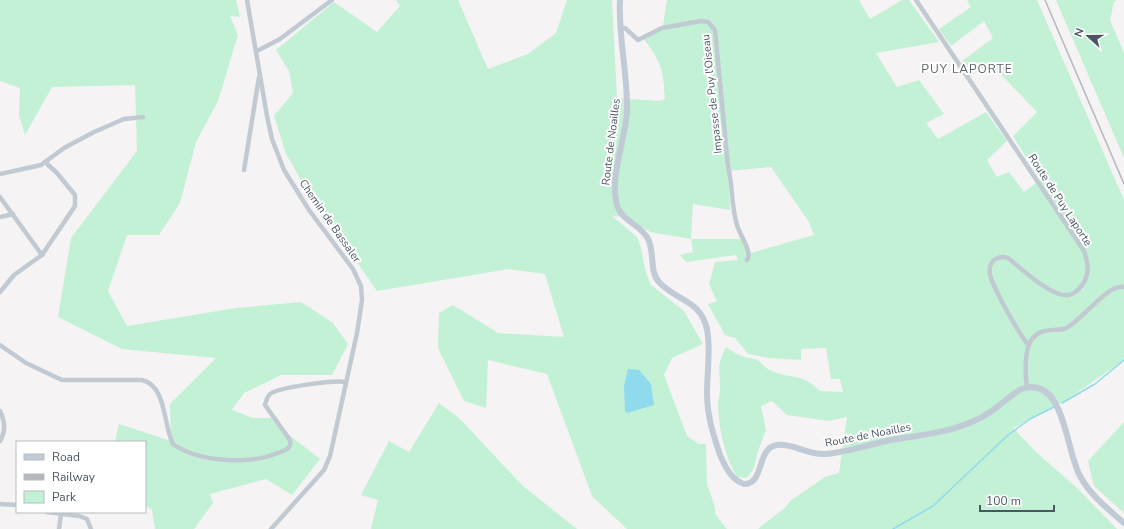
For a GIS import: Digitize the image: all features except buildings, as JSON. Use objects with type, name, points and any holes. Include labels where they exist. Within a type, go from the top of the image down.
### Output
[{"type":"main road","name":"Route de Noailles","points":[[620,0],[620,28],[627,110],[615,190],[617,207],[624,218],[645,234],[648,240],[654,272],[658,281],[693,305],[705,324],[708,340],[708,414],[722,459],[727,470],[736,480],[744,484],[752,481],[756,476],[766,453],[775,446],[786,446],[810,453],[824,454],[889,440],[941,432],[982,417],[1016,392],[1027,387]]},
{"type":"main road","points":[[1027,387],[1044,390],[1054,398],[1059,408],[1074,464],[1081,478],[1099,500],[1124,522]]},
{"type":"street","name":"Chemin de Bassaler","points":[[247,0],[272,138],[284,170],[309,210],[353,269],[361,286],[362,300],[357,333],[330,456],[324,470],[271,529]]},
{"type":"street","points":[[256,51],[280,39],[332,0]]},
{"type":"street","name":"Route de Puy Laporte","points":[[916,0],[1084,251],[1088,268],[1086,279],[1076,291],[1068,295],[1053,292],[1008,258],[1003,256],[992,262],[989,269],[990,275],[1005,306],[1028,345]]},
{"type":"street","name":"Impasse de Puy l'Oiseau","points":[[620,28],[625,28],[638,40],[662,28],[701,21],[708,22],[715,30],[728,166],[731,180],[732,205],[737,226],[749,253],[747,260]]},
{"type":"street","points":[[244,170],[260,71]]},
{"type":"street","points":[[0,174],[41,165],[64,148],[108,125],[124,119],[143,116]]},
{"type":"street","points":[[0,292],[14,275],[42,255],[70,216],[75,206],[76,199],[58,173],[45,162]]},
{"type":"street","points":[[0,197],[42,255]]},
{"type":"street","points":[[0,217],[13,214]]},
{"type":"street","points":[[1027,387],[1028,345],[1040,332],[1048,329],[1068,327],[1087,313],[1111,289],[1118,286],[1124,287]]},
{"type":"street","points":[[0,345],[26,363],[62,380],[142,380],[148,382],[157,392],[173,444],[180,449],[213,458],[238,461],[275,454],[289,449],[291,445],[290,440],[265,405],[266,399],[271,394],[279,390],[329,382],[346,382]]},
{"type":"street","points":[[0,411],[4,419],[4,430],[0,441]]},
{"type":"street","points":[[0,504],[16,505]]},
{"type":"street","points":[[54,513],[79,516],[87,519],[91,529]]},
{"type":"street","points":[[59,529],[61,514]]},
{"type":"green space","points":[[0,0],[236,0],[240,17],[230,16],[238,35],[218,101],[196,142],[180,203],[159,235],[127,235],[108,291],[127,326],[236,308],[301,302],[333,323],[348,344],[332,375],[281,375],[244,393],[232,410],[253,418],[277,418],[284,431],[320,459],[292,495],[266,479],[210,494],[213,503],[194,529],[155,529],[152,510],[146,506],[146,441],[115,441],[119,424],[171,441],[170,404],[216,358],[122,349],[58,317],[71,238],[137,151],[135,85],[52,87],[25,135],[19,115],[20,88],[0,81]]},
{"type":"green space","points":[[396,0],[458,0],[488,69],[528,54],[556,33],[567,0],[612,0],[617,98],[659,101],[665,99],[662,72],[653,52],[642,37],[663,26],[667,0],[859,0],[870,19],[902,0],[909,0],[939,42],[876,53],[897,87],[919,80],[944,114],[926,123],[938,139],[986,112],[1007,141],[987,160],[997,177],[1009,172],[1024,192],[1040,180],[1013,136],[1037,112],[990,63],[970,76],[961,62],[993,38],[984,21],[951,46],[939,29],[971,7],[967,0],[1037,0],[1124,200],[1124,360],[1065,401],[1013,428],[1037,453],[1076,487],[1117,529],[758,529],[786,507],[790,501],[825,477],[839,473],[847,417],[829,421],[787,415],[772,401],[761,406],[766,430],[758,451],[754,468],[747,478],[737,477],[729,461],[723,443],[720,424],[718,406],[720,388],[719,368],[721,359],[726,347],[744,357],[757,360],[770,370],[779,374],[807,381],[820,391],[843,392],[840,379],[831,379],[826,348],[801,349],[801,360],[769,358],[748,354],[735,338],[725,335],[708,304],[717,301],[709,284],[715,262],[738,260],[736,255],[686,262],[680,255],[693,252],[691,239],[650,232],[626,217],[612,216],[637,237],[641,248],[646,273],[651,285],[684,311],[703,344],[672,358],[664,375],[687,436],[699,444],[706,444],[707,484],[715,507],[715,514],[727,529],[627,529],[592,496],[547,374],[488,360],[486,408],[464,401],[438,348],[439,313],[453,305],[498,333],[564,337],[545,274],[509,269],[377,291],[308,192],[286,154],[274,116],[293,93],[289,71],[276,50],[334,2],[377,32],[400,6]],"holes":[[[771,167],[809,222],[814,235],[751,253],[745,239],[691,239],[693,204],[730,210],[728,171]]]},
{"type":"green space","points":[[1056,0],[1117,0],[1114,2],[1110,20],[1124,53],[1124,158]]},
{"type":"green space","points":[[439,403],[459,418],[523,486],[577,529],[371,529],[378,500],[361,495],[389,441],[409,452]]},
{"type":"green space","points":[[1124,422],[1124,513],[1094,486],[1088,461]]},
{"type":"water","points":[[628,369],[639,370],[651,384],[654,405],[627,413],[625,411],[624,386]]},
{"type":"waterway","points":[[1062,403],[1095,384],[1124,360]]},
{"type":"waterway","points":[[893,529],[933,506],[1008,435],[1030,419],[1054,407]]},
{"type":"railway","points":[[1045,0],[1124,184]]},
{"type":"district","name":"PUY LAPORTE","points":[[967,69]]}]
